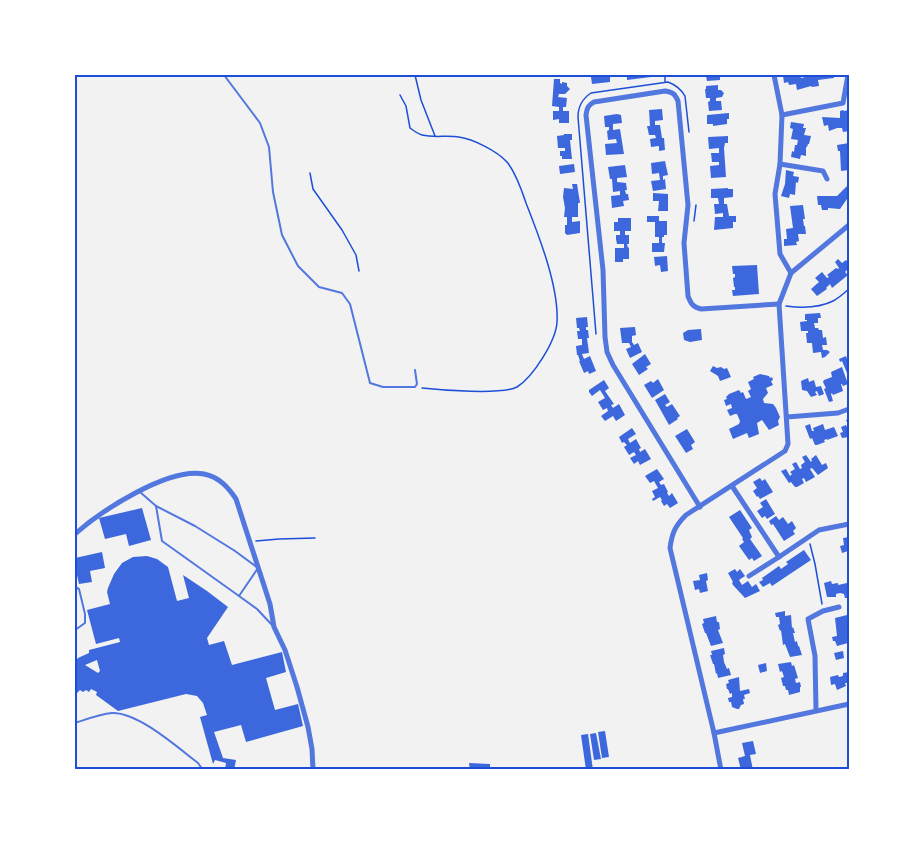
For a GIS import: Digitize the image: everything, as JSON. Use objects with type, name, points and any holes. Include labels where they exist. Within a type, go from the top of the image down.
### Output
[{"type":"street","points":[[774,75],[783,115],[780,164],[775,194],[780,254],[791,273]]},
{"type":"street","points":[[783,115],[846,103],[848,75]]},
{"type":"street","points":[[700,507],[607,352],[603,270],[586,115],[590,104],[665,91],[675,95],[678,101],[688,205],[684,243],[690,302],[694,307],[701,309],[779,304]]},
{"type":"street","points":[[780,164],[823,171],[827,180]]},
{"type":"street","points":[[721,770],[670,548],[672,536],[676,525],[686,516],[785,451],[788,444],[787,417],[779,304],[791,273],[848,226]]},
{"type":"street","points":[[787,417],[838,413],[849,409]]},
{"type":"street","points":[[75,534],[121,501],[179,476],[202,474],[227,486],[236,499],[270,604],[274,627],[285,650],[300,697],[310,738],[313,770]]},
{"type":"street","points":[[732,486],[779,557]]},
{"type":"street","points":[[749,576],[819,530],[849,524]]},
{"type":"street","points":[[816,710],[815,656],[808,619],[823,611],[839,608]]},
{"type":"street","points":[[714,733],[849,704]]},
{"type":"lane","points":[[224,75],[260,123],[269,147],[273,192],[282,235],[298,266],[319,287],[342,293],[350,304],[370,383],[382,387],[415,387],[417,384],[415,370]]},
{"type":"lane","points":[[140,492],[156,506],[195,526],[258,568],[239,596]]},
{"type":"lane","points":[[156,506],[162,541],[257,609],[274,627]]},
{"type":"lane","points":[[75,587],[79,590],[85,623],[75,630]]},
{"type":"lane","points":[[75,723],[105,714],[115,713],[126,716],[142,722],[198,763],[203,770]]},
{"type":"path","points":[[415,75],[421,100],[435,136]]},
{"type":"path","points":[[665,75],[666,82]]},
{"type":"path","points":[[596,334],[578,110],[591,93],[666,82],[676,86],[685,96],[690,138]]},
{"type":"path","points":[[400,95],[406,105],[410,129],[421,135],[459,137],[481,143],[507,162],[520,185],[543,252],[554,289],[557,323],[552,340],[540,361],[528,378],[517,387],[506,390],[475,391],[415,387]]},
{"type":"path","points":[[310,173],[313,189],[356,255],[359,271]]},
{"type":"path","points":[[694,224],[695,199]]},
{"type":"path","points":[[779,304],[798,308],[820,305],[834,301],[849,290]]},
{"type":"path","points":[[250,543],[279,538],[315,538]]},
{"type":"path","points":[[807,538],[811,545],[823,611]]},
{"type":"building","points":[[610,75],[610,82],[592,84],[591,77]]},
{"type":"building","points":[[627,75],[650,75],[651,77],[627,80]]},
{"type":"building","points":[[720,75],[720,80],[707,81],[706,76]]},
{"type":"building","points":[[783,75],[800,75],[801,78],[810,75],[834,75],[834,78],[818,80],[819,86],[797,90],[796,84],[784,83]]},
{"type":"building","points":[[554,79],[560,79],[562,84],[562,82],[567,83],[570,89],[565,94],[559,94],[558,97],[567,98],[563,111],[569,111],[569,123],[559,123],[559,119],[553,120],[553,111],[559,111],[559,107],[552,106]]},
{"type":"building","points":[[718,85],[718,90],[724,93],[722,97],[716,98],[716,101],[721,101],[722,110],[709,111],[710,98],[706,98],[706,86]]},
{"type":"building","points":[[662,109],[663,120],[655,121],[655,125],[660,125],[662,138],[664,138],[665,150],[659,151],[659,146],[651,147],[650,139],[656,138],[655,135],[649,135],[647,126],[650,126],[649,110]]},
{"type":"building","points":[[849,110],[849,131],[843,132],[842,128],[837,128],[829,131],[828,125],[824,126],[822,117],[840,118],[840,111]]},
{"type":"building","points":[[729,113],[727,124],[713,126],[713,124],[707,124],[707,115]]},
{"type":"building","points":[[621,115],[622,123],[613,124],[613,130],[620,129],[624,154],[606,155],[605,144],[617,143],[616,139],[608,140],[609,127],[605,127],[604,116]]},
{"type":"building","points":[[791,122],[804,124],[803,128],[806,128],[804,135],[811,136],[806,147],[806,156],[801,155],[800,159],[791,157],[798,140],[791,139],[793,129],[790,128]]},
{"type":"building","points":[[572,134],[572,140],[570,140],[572,159],[562,159],[560,156],[560,151],[565,151],[565,148],[558,148],[557,136]]},
{"type":"building","points":[[728,136],[728,143],[725,143],[724,148],[726,177],[711,178],[710,166],[719,165],[719,162],[712,162],[711,153],[719,153],[719,148],[709,149],[708,137]]},
{"type":"building","points":[[849,143],[849,170],[841,171],[840,151],[837,145]]},
{"type":"building","points":[[665,161],[668,175],[663,176],[663,180],[665,179],[666,189],[653,191],[651,181],[660,180],[659,173],[652,174],[651,163]]},
{"type":"building","points":[[574,164],[575,172],[560,174],[559,166]]},
{"type":"building","points":[[625,165],[627,177],[617,178],[617,182],[626,183],[627,190],[625,190],[629,200],[623,201],[624,206],[612,208],[611,196],[620,195],[620,191],[613,192],[608,167]]},
{"type":"building","points":[[786,170],[794,172],[793,176],[799,177],[798,183],[796,182],[795,195],[790,194],[789,198],[781,196]]},
{"type":"building","points":[[572,184],[577,184],[580,203],[578,203],[578,217],[572,217],[572,222],[580,221],[580,233],[567,235],[565,225],[567,225],[567,217],[564,217],[563,197],[564,188],[573,189]]},
{"type":"building","points":[[849,184],[849,201],[847,199],[840,209],[822,210],[821,205],[818,205],[817,196],[837,196]]},
{"type":"building","points":[[711,189],[733,189],[733,197],[724,198],[724,204],[727,204],[729,216],[736,216],[736,222],[733,222],[733,228],[714,230],[715,217],[723,217],[723,213],[715,214],[714,204],[719,204],[718,198],[711,198]]},
{"type":"building","points":[[653,193],[668,194],[668,211],[658,211],[659,201],[653,201]]},
{"type":"building","points":[[803,205],[806,234],[798,234],[797,245],[784,246],[784,239],[787,239],[786,229],[793,228],[790,206]]},
{"type":"building","points":[[647,216],[659,216],[659,221],[667,221],[667,235],[662,237],[662,243],[665,243],[664,252],[652,252],[652,243],[659,243],[659,237],[655,237],[655,222],[647,222]]},
{"type":"building","points":[[618,218],[631,218],[631,231],[625,231],[625,235],[629,235],[629,244],[627,244],[629,259],[623,259],[623,262],[615,262],[615,248],[624,248],[624,244],[617,244],[616,235],[620,235],[620,231],[614,231],[614,222],[618,222]]},
{"type":"building","points":[[667,256],[668,271],[661,272],[660,265],[655,266],[654,257]]},
{"type":"building","points":[[838,259],[842,263],[849,260],[849,273],[847,270],[845,272],[848,275],[832,288],[830,284],[817,296],[811,289],[819,282],[815,278],[822,272],[827,278],[829,277],[827,275],[839,268],[835,262]]},
{"type":"building","points":[[757,265],[759,294],[733,296],[735,274],[733,274],[732,266]]},
{"type":"building","points":[[820,313],[821,318],[818,318],[818,323],[814,323],[815,328],[822,330],[823,338],[826,337],[827,345],[822,345],[823,350],[830,352],[822,358],[821,352],[813,353],[812,343],[807,343],[806,333],[808,331],[801,331],[800,322],[807,321],[805,314]]},
{"type":"building","points":[[587,317],[589,353],[582,354],[584,359],[590,356],[596,371],[589,374],[588,371],[584,373],[576,346],[582,345],[582,339],[578,339],[577,331],[580,331],[577,328],[576,318]]},
{"type":"building","points":[[635,327],[636,335],[632,336],[632,342],[634,345],[638,343],[642,352],[630,358],[626,349],[631,347],[629,343],[622,343],[620,328]]},
{"type":"building","points":[[701,329],[702,340],[690,342],[684,340],[683,333],[688,330]]},
{"type":"building","points":[[645,354],[651,364],[639,375],[632,364]]},
{"type":"building","points":[[846,356],[847,359],[849,358],[849,372],[847,373],[839,359]]},
{"type":"building","points":[[713,366],[727,368],[731,377],[720,381],[718,376],[710,371]]},
{"type":"building","points":[[842,367],[848,384],[843,386],[841,384],[843,391],[833,395],[832,393],[833,401],[829,402],[823,382],[832,377],[831,372]]},
{"type":"building","points":[[760,374],[772,377],[773,385],[766,388],[768,393],[763,399],[764,403],[773,404],[776,408],[780,417],[779,425],[769,430],[762,420],[757,423],[759,434],[749,438],[747,433],[733,439],[729,429],[739,424],[740,421],[737,414],[730,416],[727,410],[732,408],[731,404],[726,406],[724,400],[729,394],[739,390],[743,392],[746,399],[751,397],[748,382]]},
{"type":"building","points":[[808,378],[809,382],[814,380],[816,387],[821,386],[824,394],[819,396],[817,391],[815,392],[817,395],[811,397],[807,391],[802,390],[801,381]]},
{"type":"building","points":[[658,379],[664,390],[652,398],[644,385]]},
{"type":"building","points":[[604,380],[609,388],[605,391],[614,404],[611,405],[613,408],[619,404],[625,415],[616,421],[613,416],[605,421],[601,416],[608,411],[607,408],[603,410],[598,402],[605,398],[600,390],[592,396],[589,392]]},
{"type":"building","points":[[665,394],[670,402],[665,405],[667,407],[672,404],[680,416],[669,425],[655,400]]},
{"type":"building","points":[[810,424],[812,431],[814,431],[813,428],[823,424],[825,430],[834,427],[838,436],[815,445],[805,426]]},
{"type":"building","points":[[846,425],[849,427],[849,437],[842,438],[841,427]]},
{"type":"building","points":[[632,428],[636,434],[628,439],[630,443],[636,439],[641,448],[640,452],[645,449],[651,459],[640,465],[638,461],[634,464],[630,458],[636,455],[634,452],[629,455],[624,447],[627,445],[622,443],[619,437]]},
{"type":"building","points":[[687,429],[695,442],[691,445],[693,449],[686,453],[675,436]]},
{"type":"building","points":[[806,455],[811,462],[816,455],[822,465],[826,463],[828,468],[818,475],[812,468],[810,469],[815,477],[806,482],[804,478],[802,479],[804,483],[795,487],[791,482],[789,483],[781,471],[786,469],[790,476],[792,474],[790,472],[795,469],[792,464],[796,462],[800,469],[802,468],[801,465],[805,462],[802,457]]},
{"type":"building","points":[[657,469],[664,479],[659,482],[661,485],[664,484],[669,496],[672,493],[678,503],[670,508],[667,504],[664,506],[660,497],[653,501],[652,499],[655,497],[652,491],[658,488],[654,481],[650,483],[645,476]]},
{"type":"building","points":[[760,478],[762,481],[765,479],[773,492],[760,499],[753,491],[757,488],[753,482]]},
{"type":"building","points":[[766,499],[775,514],[767,519],[765,516],[762,518],[757,511],[763,507],[760,503]]},
{"type":"building","points":[[142,508],[151,540],[129,546],[126,534],[105,539],[99,518]]},
{"type":"building","points":[[740,510],[752,528],[749,530],[752,537],[750,539],[762,556],[754,561],[752,558],[749,560],[739,546],[744,542],[743,538],[729,517]]},
{"type":"building","points":[[776,516],[779,520],[783,517],[788,524],[792,521],[796,528],[793,531],[795,534],[784,541],[769,521]]},
{"type":"building","points":[[849,537],[848,551],[842,553],[840,546],[844,545],[843,538]]},
{"type":"building","points":[[804,550],[811,560],[772,586],[770,583],[763,587],[759,582],[763,580],[762,578],[779,566],[781,569],[788,564],[786,562]]},
{"type":"building","points":[[102,552],[105,568],[90,571],[92,582],[79,584],[75,558]]},
{"type":"building","points":[[147,556],[157,559],[168,567],[177,601],[189,598],[183,575],[228,607],[207,638],[209,645],[224,641],[232,665],[282,652],[286,672],[266,678],[275,710],[298,704],[303,726],[246,742],[241,725],[214,732],[223,758],[236,760],[234,770],[225,770],[226,763],[215,760],[213,764],[200,717],[207,715],[203,703],[197,696],[186,694],[118,711],[91,689],[89,692],[80,690],[77,693],[75,690],[75,662],[78,658],[89,653],[89,650],[120,642],[119,638],[96,644],[87,610],[110,604],[107,592],[114,574],[122,563],[133,557]],"holes":[[[97,660],[100,671],[98,673],[85,665]]]},
{"type":"building","points":[[735,569],[737,572],[740,569],[745,576],[739,580],[742,585],[748,581],[752,587],[756,584],[760,591],[745,598],[733,585],[728,573]]},
{"type":"building","points":[[707,573],[708,591],[700,593],[699,589],[695,590],[693,581],[700,580],[699,575]]},
{"type":"building","points":[[831,581],[832,584],[838,583],[838,585],[847,583],[849,598],[845,598],[844,594],[840,593],[836,594],[836,597],[827,597],[824,583]]},
{"type":"building","points":[[785,611],[785,616],[791,615],[795,642],[797,641],[802,655],[790,657],[785,644],[783,645],[778,625],[780,624],[779,617],[776,617],[775,613]]},
{"type":"building","points":[[847,615],[848,643],[837,646],[832,637],[837,636],[835,618]]},
{"type":"building","points":[[716,616],[723,643],[711,646],[702,624],[703,619]]},
{"type":"building","points":[[724,648],[724,662],[731,675],[718,678],[710,655],[712,655],[711,651]]},
{"type":"building","points":[[843,651],[844,658],[836,660],[834,653]]},
{"type":"building","points":[[791,662],[798,678],[795,679],[796,683],[800,682],[801,687],[800,692],[789,695],[788,690],[783,686],[781,678],[784,677],[778,664]]},
{"type":"building","points":[[766,663],[767,671],[760,673],[758,665]]},
{"type":"building","points":[[849,672],[849,683],[845,683],[846,686],[837,690],[835,684],[831,685],[830,677],[843,676],[843,673]]},
{"type":"building","points":[[739,677],[740,691],[749,689],[750,693],[744,695],[744,704],[737,709],[729,702],[728,698],[732,697],[732,693],[730,694],[726,684],[729,683],[728,680]]},
{"type":"building","points":[[605,731],[609,757],[602,758],[598,732]]},
{"type":"building","points":[[596,733],[601,759],[594,760],[590,734]]},
{"type":"building","points":[[588,734],[593,770],[586,770],[581,735]]},
{"type":"building","points":[[753,741],[756,754],[750,755],[753,770],[741,770],[738,758],[745,756],[742,743]]},
{"type":"building","points":[[469,763],[490,764],[490,770],[470,770]]}]
